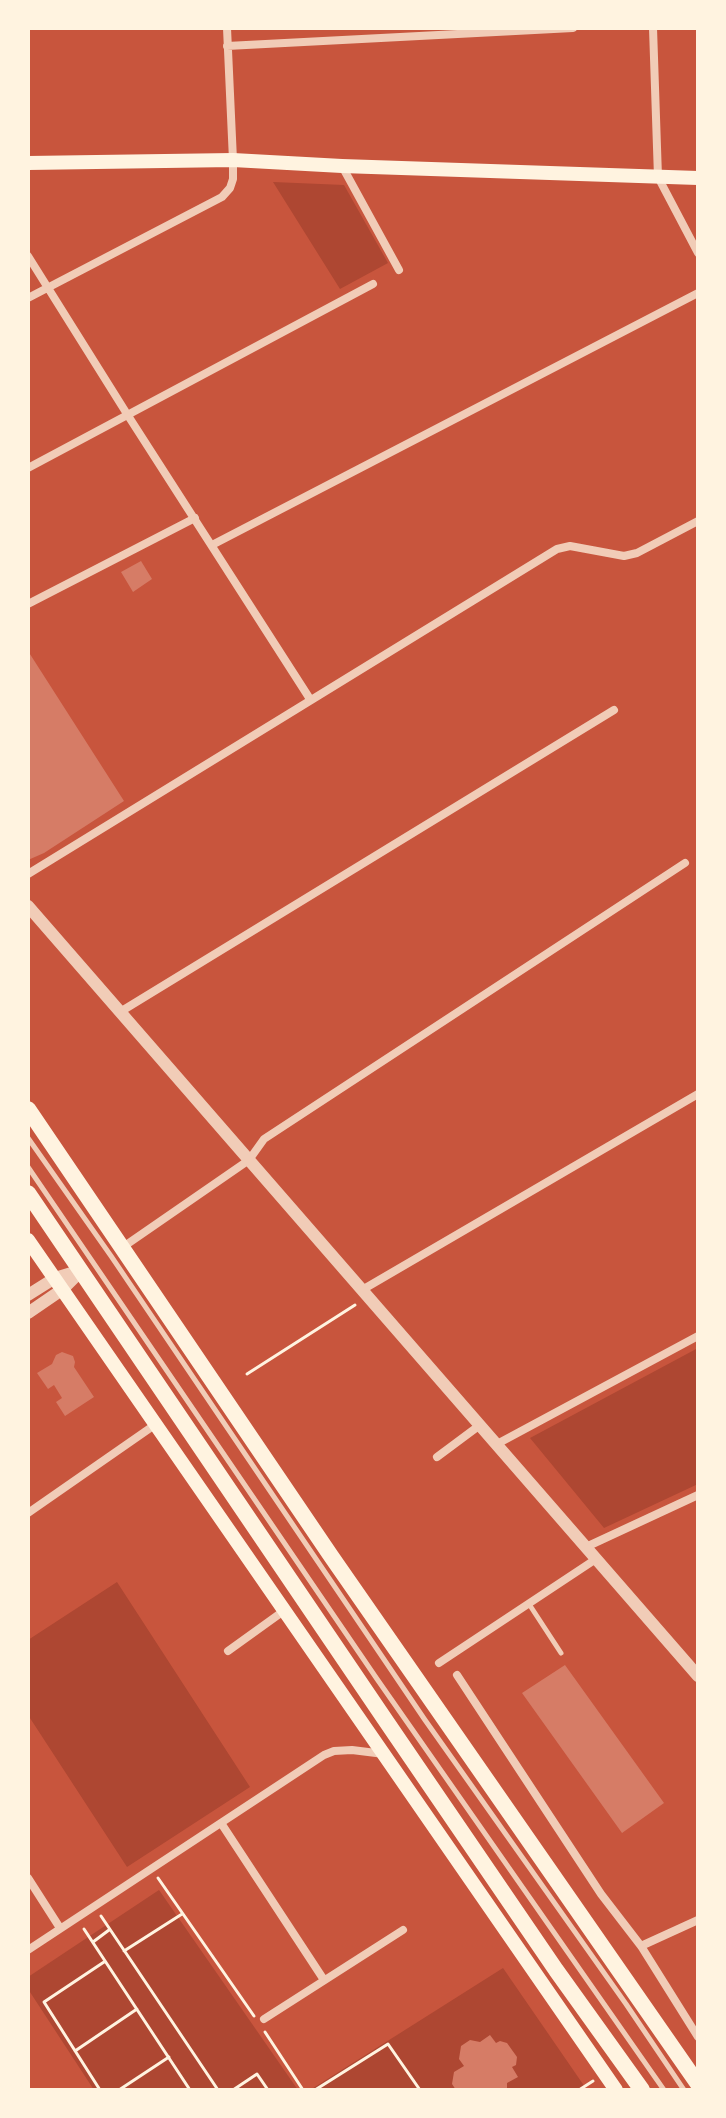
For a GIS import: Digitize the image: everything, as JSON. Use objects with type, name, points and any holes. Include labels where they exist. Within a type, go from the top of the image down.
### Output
[{"type":"highway","points":[[28,1109],[340,1569],[698,2084]]},
{"type":"highway","points":[[28,1193],[556,1970],[642,2090]]},
{"type":"main road","points":[[28,163],[233,160],[698,178]]},
{"type":"main road","points":[[28,1240],[616,2090]]},
{"type":"main road","points":[[369,1732],[386,1721]]},
{"type":"main road","points":[[532,1966],[556,1970],[554,2000]]},
{"type":"street","points":[[28,298],[222,197],[230,188],[233,160],[227,28]]},
{"type":"street","points":[[227,46],[573,28]]},
{"type":"street","points":[[653,28],[658,177],[698,253]]},
{"type":"street","points":[[342,166],[399,270]]},
{"type":"street","points":[[28,256],[310,699]]},
{"type":"street","points":[[28,468],[373,284]]},
{"type":"street","points":[[212,545],[698,293]]},
{"type":"street","points":[[28,604],[195,518]]},
{"type":"street","points":[[28,874],[557,549],[570,546],[624,556],[637,553],[698,521]]},
{"type":"street","points":[[120,1012],[614,710]]},
{"type":"street","points":[[123,1247],[249,1160],[264,1139],[685,863]]},
{"type":"street","points":[[28,906],[698,1676]]},
{"type":"street","points":[[365,1293],[698,1094]]},
{"type":"street","points":[[28,1313],[59,1284],[82,1270]]},
{"type":"street","points":[[28,1295],[59,1284]]},
{"type":"street","points":[[497,1444],[698,1336]]},
{"type":"street","points":[[28,1513],[156,1424]]},
{"type":"street","points":[[437,1457],[480,1425]]},
{"type":"street","points":[[586,1547],[698,1495]]},
{"type":"street","points":[[439,1663],[596,1559]]},
{"type":"street","points":[[228,1651],[285,1610]]},
{"type":"street","points":[[457,1675],[601,1894],[641,1946],[698,2037]]},
{"type":"street","points":[[28,1950],[324,1755],[352,1750],[384,1754]]},
{"type":"street","points":[[221,1823],[324,1980]]},
{"type":"street","points":[[28,1878],[60,1928]]},
{"type":"street","points":[[641,1946],[698,1920]]},
{"type":"street","points":[[264,2019],[403,1930]]},
{"type":"lane","points":[[28,1138],[425,1720],[684,2090]]},
{"type":"lane","points":[[28,1167],[377,1679],[664,2090]]},
{"type":"lane","points":[[529,1604],[561,1653]]},
{"type":"path","points":[[247,1374],[365,1293]]},
{"type":"path","points":[[151,1868],[303,2090]]},
{"type":"path","points":[[95,1906],[218,2090]]},
{"type":"path","points":[[124,1951],[182,1914]]},
{"type":"path","points":[[77,1918],[190,2090]]},
{"type":"path","points":[[93,1942],[110,1930]]},
{"type":"path","points":[[100,2090],[44,2002],[105,1961]]},
{"type":"path","points":[[75,2051],[137,2009]]},
{"type":"path","points":[[315,2090],[388,2044],[420,2090]]},
{"type":"path","points":[[119,2090],[169,2057]]},
{"type":"path","points":[[233,2090],[257,2074],[268,2090]]},
{"type":"shaded area","points":[[273,182],[344,185],[388,263],[340,289]]},
{"type":"shaded area","points":[[698,1348],[698,1484],[604,1528],[530,1438]]},
{"type":"shaded area","points":[[117,1582],[250,1787],[127,1867],[28,1715],[28,1640]]},
{"type":"shaded area","points":[[159,1890],[298,2090],[94,2090],[28,1989],[28,1977]]},
{"type":"shaded area","points":[[503,1968],[587,2090],[310,2090]]},
{"type":"building","points":[[141,561],[152,579],[133,592],[121,572]]},
{"type":"building","points":[[28,651],[124,801],[44,853],[28,860]]},
{"type":"building","points":[[62,1352],[73,1356],[74,1367],[94,1397],[65,1416],[56,1402],[62,1398],[54,1385],[48,1389],[37,1373],[52,1364],[56,1355]]},
{"type":"building","points":[[565,1665],[664,1803],[622,1833],[522,1693]]},
{"type":"building","points":[[490,2035],[496,2043],[507,2043],[517,2057],[516,2065],[512,2067],[518,2077],[507,2083],[507,2090],[456,2090],[452,2084],[454,2072],[464,2066],[459,2059],[461,2046],[470,2040],[480,2042]]}]
